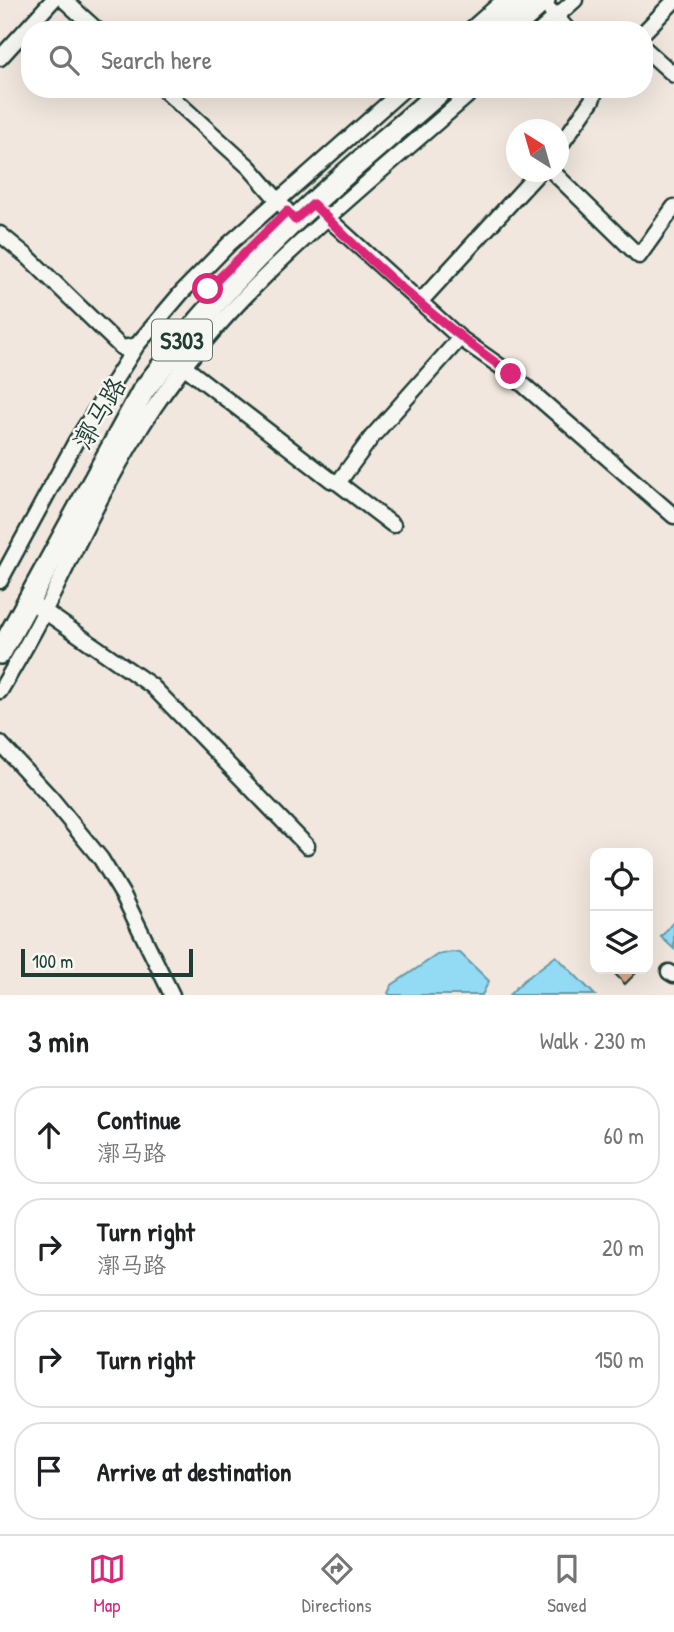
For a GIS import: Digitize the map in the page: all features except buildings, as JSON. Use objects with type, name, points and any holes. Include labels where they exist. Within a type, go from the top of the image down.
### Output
[{"type":"main road","points":[[509,21],[542,4]]},
{"type":"main road","points":[[521,21],[542,4]]},
{"type":"main road","name":"漷马路","points":[[0,626],[132,385],[166,337],[208,289],[286,210],[414,98]]},
{"type":"main road","name":"漷马路","points":[[286,210],[320,211],[434,98]]},
{"type":"main road","name":"漷马路","points":[[0,653],[36,606],[143,391],[177,361],[220,296],[286,210]]},
{"type":"street","points":[[33,21],[52,0]]},
{"type":"street","points":[[64,0],[87,21]]},
{"type":"street","points":[[480,21],[504,0]]},
{"type":"street","points":[[542,4],[575,0]]},
{"type":"street","points":[[653,23],[674,1]]},
{"type":"street","points":[[542,4],[559,21]]},
{"type":"street","points":[[0,58],[21,35]]},
{"type":"street","points":[[653,56],[674,75]]},
{"type":"street","points":[[173,98],[249,167],[286,210]]},
{"type":"street","points":[[0,581],[76,440],[138,345],[182,292],[286,210],[395,98]]},
{"type":"street","points":[[393,525],[177,361],[244,295],[320,211],[464,98]]},
{"type":"street","points":[[569,133],[593,98]]},
{"type":"street","points":[[420,302],[530,182]]},
{"type":"street","points":[[563,182],[639,256],[674,208]]},
{"type":"street","points":[[320,211],[460,338],[511,374],[674,516]]},
{"type":"street","points":[[0,234],[28,257],[122,348],[138,345]]},
{"type":"street","points":[[338,483],[371,438],[460,338]]},
{"type":"street","points":[[0,691],[36,606],[152,686],[307,846]]},
{"type":"street","points":[[0,743],[51,798],[101,859],[124,897],[172,995]]},
{"type":"water","points":[[674,921],[674,949],[661,937]]},
{"type":"water","points":[[460,953],[489,981],[482,995],[388,993],[392,985],[437,955]]},
{"type":"water","points":[[556,956],[595,995],[509,995],[523,981]]},
{"type":"route","points":[[208,289],[287,211],[295,220],[313,204],[336,228],[460,338],[511,374]]}]
